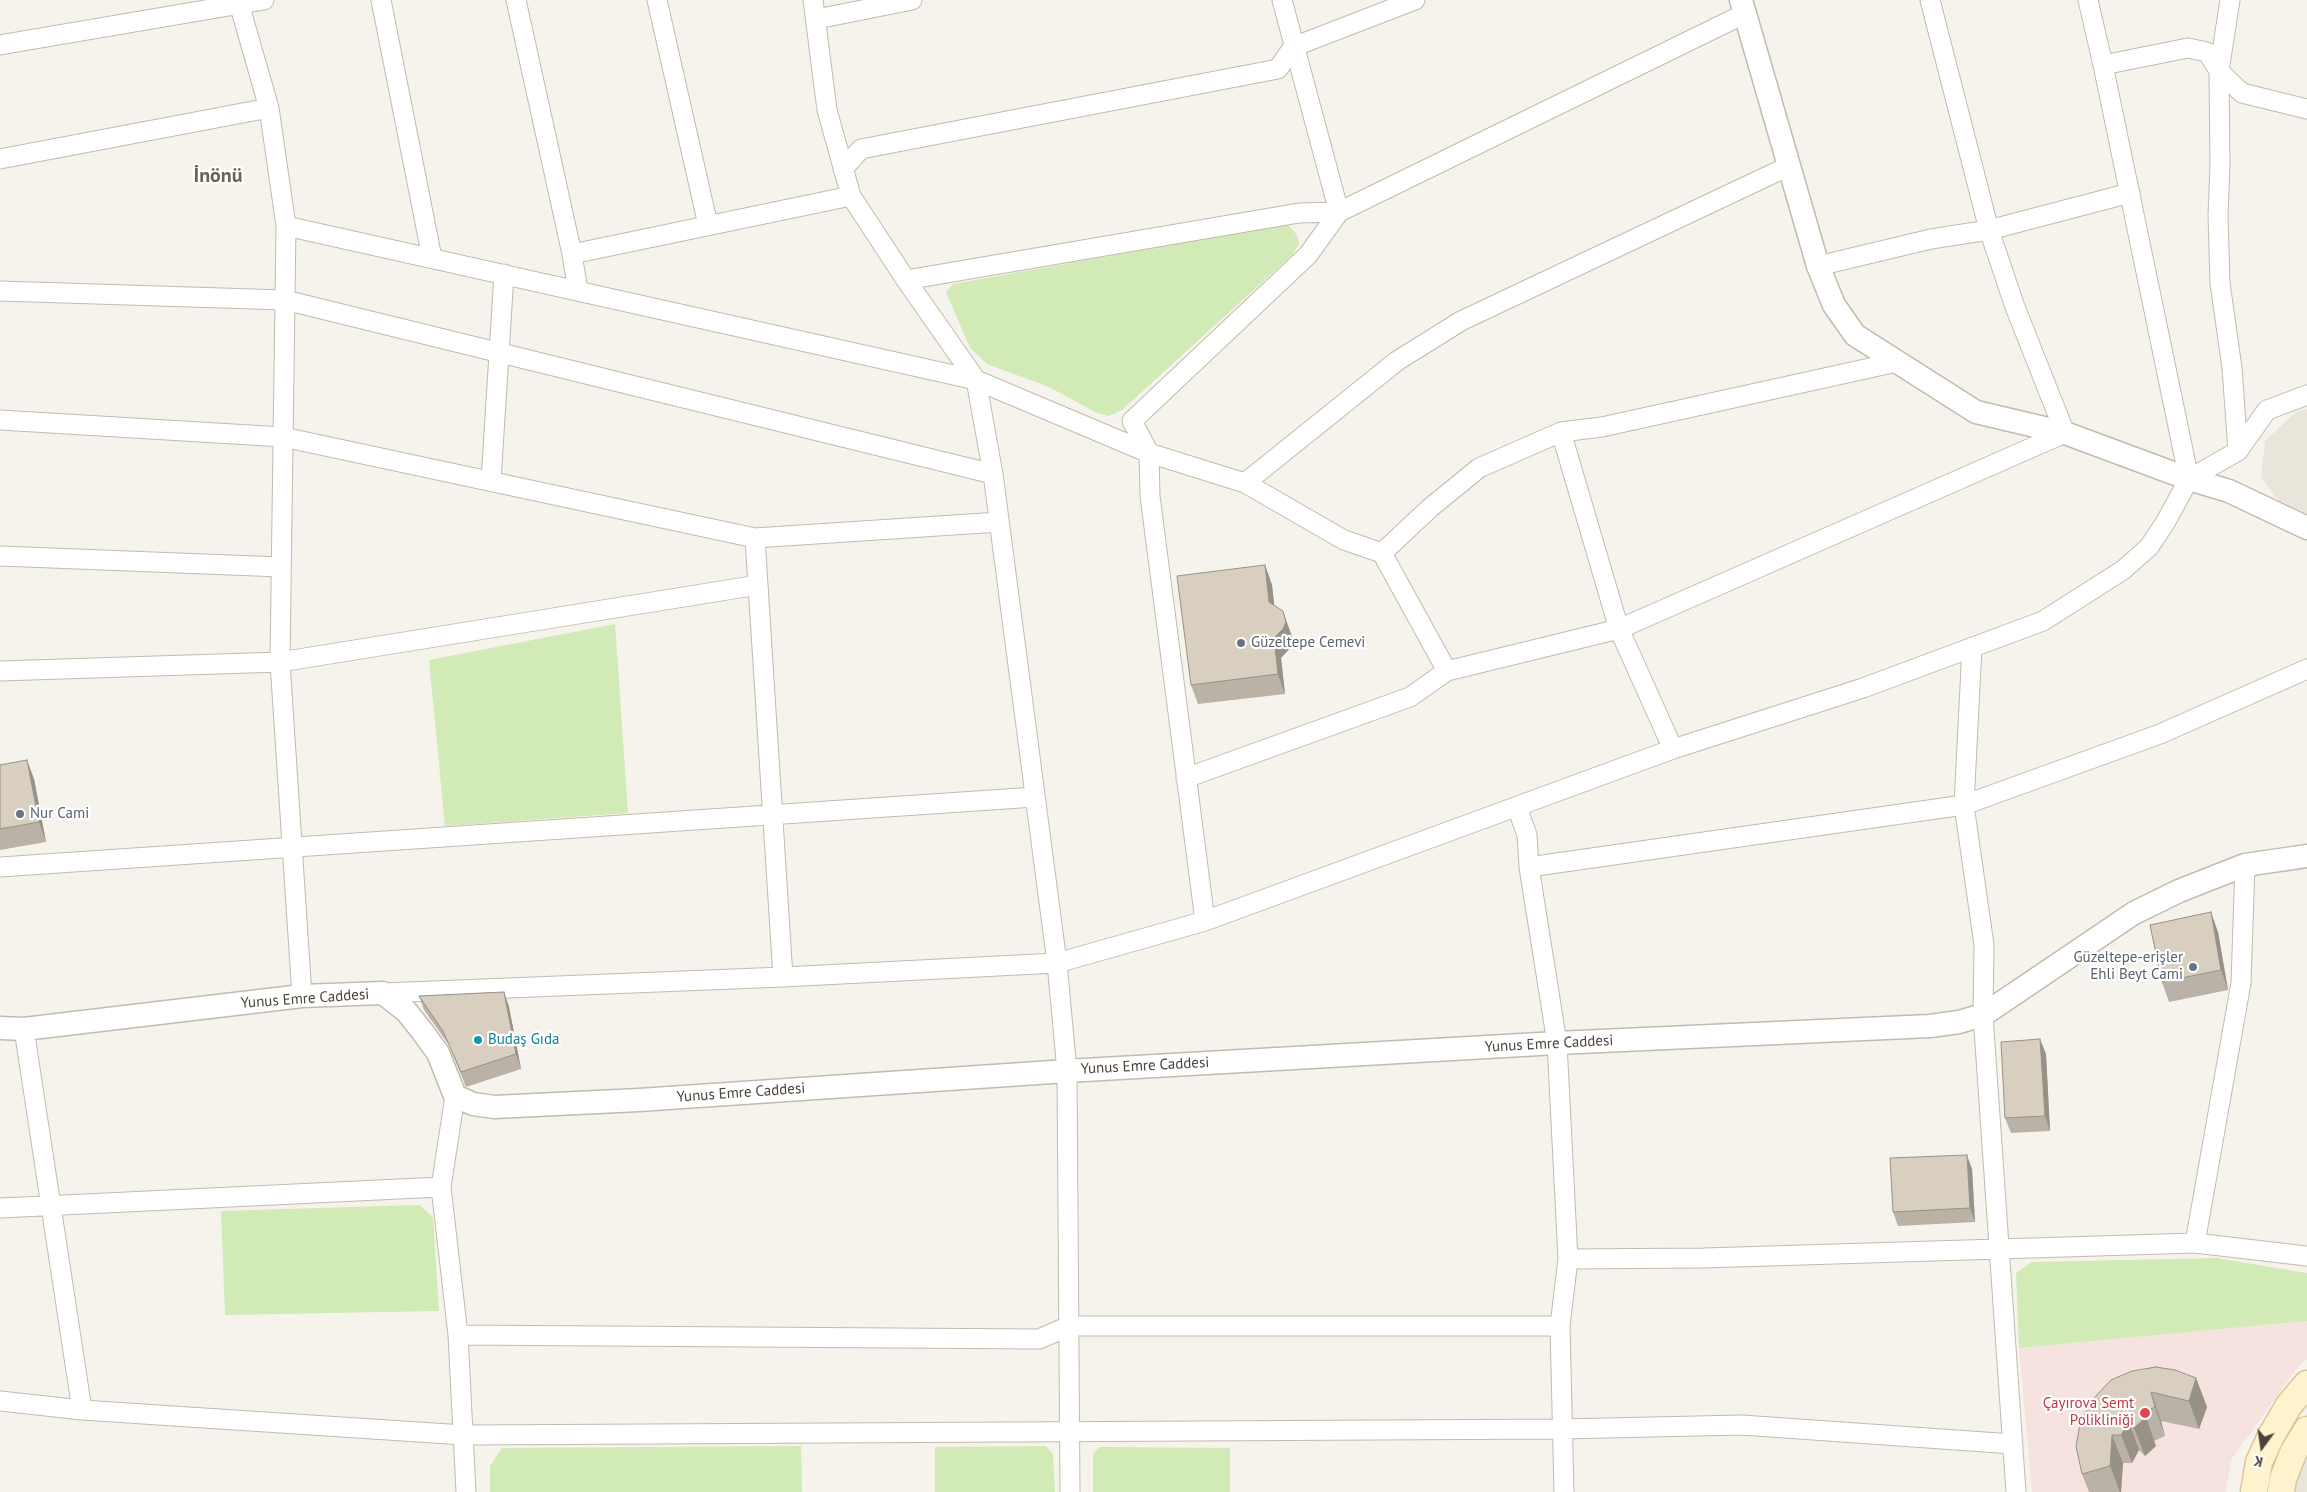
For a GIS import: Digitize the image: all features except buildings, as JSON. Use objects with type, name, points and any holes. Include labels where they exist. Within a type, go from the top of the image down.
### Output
[{"type":"main road","points":[[2254,1492],[2259,1462],[2271,1436],[2289,1405],[2307,1384]]},
{"type":"main road","points":[[2281,1492],[2283,1479],[2293,1453],[2307,1430]]},
{"type":"street","points":[[0,45],[264,0]]},
{"type":"street","points":[[380,0],[432,258]]},
{"type":"street","points":[[516,0],[572,254],[578,291]]},
{"type":"street","points":[[657,0],[708,225]]},
{"type":"street","points":[[813,0],[817,19],[827,110],[851,196],[906,280],[976,380],[993,474],[1057,963],[1066,1071],[1070,1492]]},
{"type":"street","points":[[817,19],[912,0]]},
{"type":"street","points":[[1282,0],[1339,212]]},
{"type":"street","points":[[843,169],[861,149],[1278,68],[1293,46],[1416,0]]},
{"type":"street","points":[[1930,0],[1989,230],[2016,307],[2065,432]]},
{"type":"street","points":[[2088,0],[2190,479]]},
{"type":"street","points":[[2230,0],[2218,71],[2220,166],[2218,215],[2220,283],[2232,368],[2238,451]]},
{"type":"street","points":[[239,3],[269,108],[286,226],[280,662],[302,996]]},
{"type":"street","points":[[906,280],[1299,213],[1339,212],[1743,7],[1818,266],[1834,304],[1855,334],[1976,412],[2065,432],[2190,479],[2229,491],[2307,528]]},
{"type":"street","points":[[2103,65],[2188,48],[2207,52],[2218,71],[2242,93],[2307,109]]},
{"type":"street","points":[[0,159],[269,108]]},
{"type":"street","points":[[1245,483],[1397,361],[1461,321],[1789,166]]},
{"type":"street","points":[[1818,266],[1931,239],[1989,230],[2130,193]]},
{"type":"street","points":[[572,254],[851,196]]},
{"type":"street","points":[[1205,921],[1150,496],[1149,453],[1132,421],[1308,255],[1339,212]]},
{"type":"street","points":[[286,226],[976,380],[1149,453],[1245,483],[1344,540],[1382,553],[1447,671]]},
{"type":"street","points":[[490,482],[504,274]]},
{"type":"street","points":[[0,290],[285,300],[993,474]]},
{"type":"street","points":[[1382,553],[1430,508],[1479,468],[1561,432],[1602,427],[1897,362]]},
{"type":"street","points":[[383,993],[783,977],[1057,963],[1205,921],[1672,749],[1863,688],[2043,621],[2123,570],[2148,547],[2165,523],[2190,479],[2238,451],[2267,410],[2307,395]]},
{"type":"street","points":[[0,420],[283,437],[755,538],[999,522]]},
{"type":"street","points":[[1561,432],[1620,629],[1672,749]]},
{"type":"street","points":[[1186,778],[1410,697],[1447,671],[1620,629],[2065,432]]},
{"type":"street","points":[[755,538],[783,977]]},
{"type":"street","points":[[0,556],[281,567]]},
{"type":"street","points":[[0,671],[280,662],[758,585]]},
{"type":"street","points":[[1972,647],[1964,806],[1984,945],[1983,1015],[2016,1492]]},
{"type":"street","points":[[1529,867],[1964,806],[2160,734],[2307,669]]},
{"type":"street","points":[[0,867],[1035,797]]},
{"type":"street","points":[[1517,806],[1527,835],[1529,867],[1557,1043],[1568,1259],[1560,1326],[1561,1430],[1564,1492]]},
{"type":"street","name":"Yunus Emre Caddesi","points":[[0,1028],[24,1029],[302,996],[383,993],[406,1011],[432,1045],[455,1096],[473,1104],[494,1107],[649,1099],[1066,1071],[1557,1043],[1930,1026],[1959,1022],[1983,1015],[2134,914],[2179,891],[2245,865],[2307,856]]},
{"type":"street","points":[[2195,1243],[2241,984],[2245,865]]},
{"type":"street","points":[[24,1029],[82,1410]]},
{"type":"street","points":[[455,1096],[441,1187],[458,1335],[466,1492]]},
{"type":"street","points":[[0,1208],[51,1204],[441,1187]]},
{"type":"street","points":[[1568,1259],[1704,1258],[2195,1243],[2307,1256]]},
{"type":"street","points":[[458,1335],[1039,1339],[1069,1326],[1560,1326]]},
{"type":"street","points":[[0,1401],[82,1410],[464,1435],[1561,1430],[1742,1425],[2013,1444]]},
{"type":"shaded area","points":[[2307,409],[2307,514],[2279,501],[2261,477],[2265,441],[2296,412]]},
{"type":"shaded area","name":"Çayırova Semt Polikliniği","points":[[2307,1321],[2307,1359],[2298,1367],[2231,1460],[2226,1492],[2032,1492],[2019,1348]]},
{"type":"shaded area","points":[[2307,1454],[2307,1492],[2288,1492]]},
{"type":"green space","points":[[1287,224],[1297,235],[1299,244],[1292,255],[1122,410],[1109,416],[1097,413],[1049,387],[987,364],[970,348],[946,292],[953,284]]},
{"type":"green space","points":[[615,624],[628,813],[445,826],[429,660]]},
{"type":"green space","points":[[419,1205],[433,1217],[439,1311],[225,1315],[221,1211]]},
{"type":"green space","points":[[2216,1258],[2307,1273],[2307,1321],[2019,1348],[2016,1273],[2032,1262]]},
{"type":"green space","points":[[801,1446],[802,1492],[490,1492],[490,1466],[502,1448]]},
{"type":"green space","points":[[1046,1446],[1053,1454],[1055,1492],[935,1492],[935,1447]]},
{"type":"green space","points":[[1100,1447],[1230,1448],[1230,1492],[1093,1492],[1093,1453]]},
{"type":"place","name":"Güzeltepe Cemevi","points":[[1241,643]]},
{"type":"place","name":"Nur Cami","points":[[20,814]]},
{"type":"place","name":"Güzeltepe-erişler Ehli Beyt Cami","points":[[2193,967]]},
{"type":"place","name":"Budaş Gıda","points":[[478,1040]]},
{"type":"place","name":"Çayırova Semt Polikliniği","points":[[2145,1413]]},
{"type":"district","name":"İnönü","points":[[218,176]]}]
